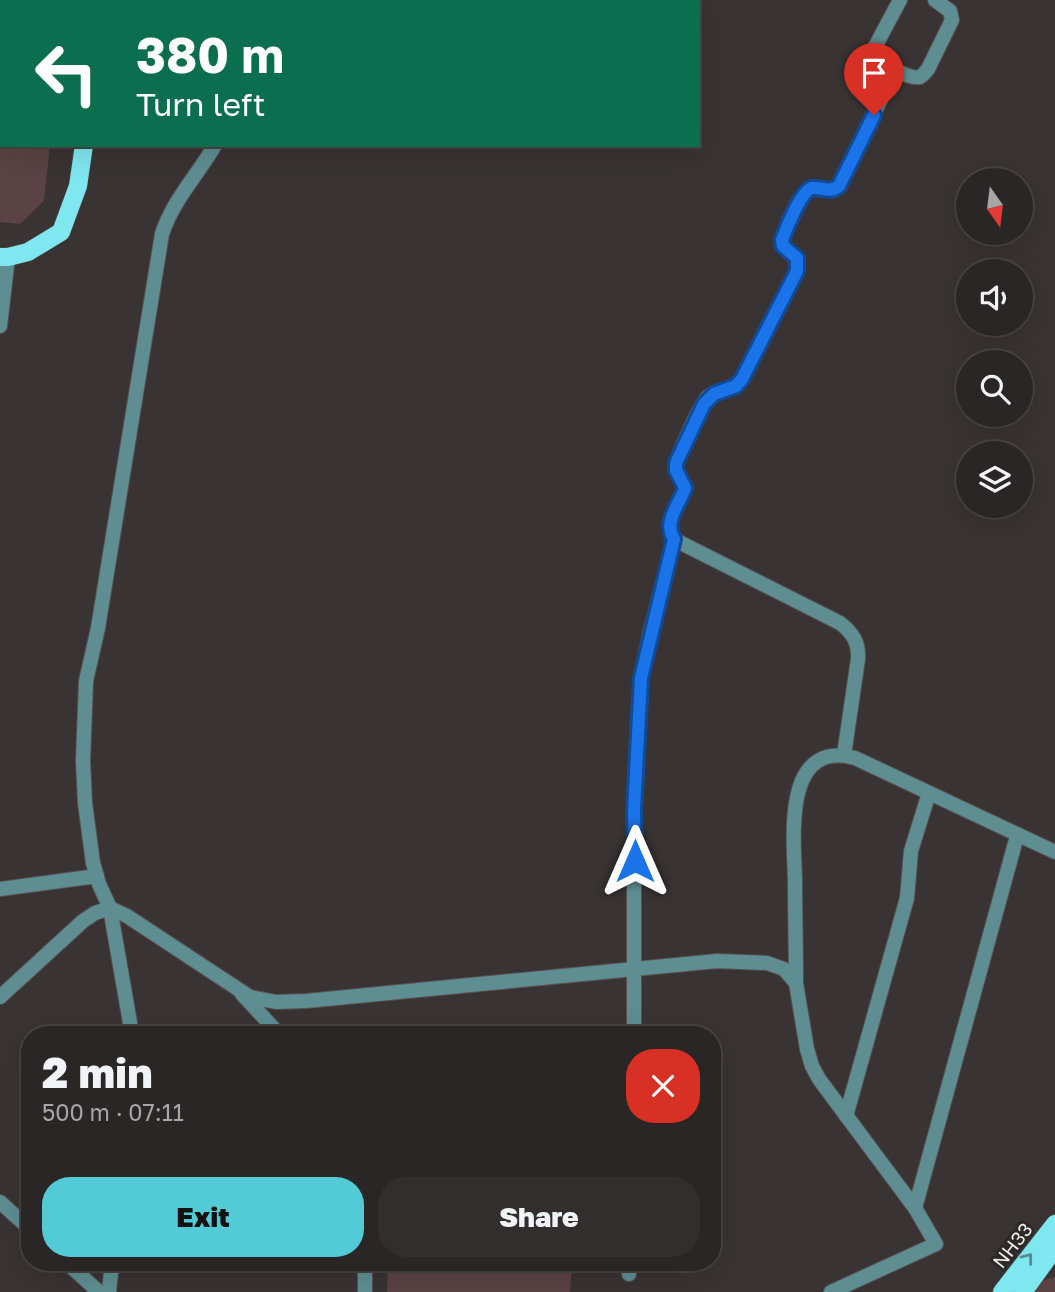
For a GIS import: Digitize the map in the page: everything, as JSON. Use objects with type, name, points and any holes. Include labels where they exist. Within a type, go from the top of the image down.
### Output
[{"type":"main road","points":[[4,257],[28,252],[61,232],[78,186],[84,147]]},
{"type":"main road","name":"NH33","points":[[1002,1292],[1055,1224]]},
{"type":"main road","points":[[1023,1292],[1055,1248]]},
{"type":"street","points":[[900,0],[875,51],[877,57],[895,69],[915,77],[922,76],[928,69],[953,17],[948,8],[935,0]]},
{"type":"street","points":[[844,755],[859,652],[854,636],[849,630],[825,616],[674,539],[669,524],[685,488],[676,470],[677,459],[706,399],[736,386],[742,379],[797,271],[797,258],[783,246],[782,240],[804,192],[812,188],[831,191],[839,186],[895,69]]},
{"type":"street","points":[[131,1026],[110,908],[97,876],[85,803],[83,761],[86,681],[98,628],[162,234],[177,200],[214,147]]},
{"type":"street","points":[[0,326],[4,257]]},
{"type":"street","points":[[634,1026],[634,811],[641,678],[674,539]]},
{"type":"street","points":[[831,1292],[936,1244],[915,1208],[812,1066],[799,1011],[796,983],[794,809],[802,779],[811,767],[825,757],[844,755],[855,758],[1055,852]]},
{"type":"street","points":[[846,1116],[907,898],[911,851],[929,793]]},
{"type":"street","points":[[915,1208],[1017,836]]},
{"type":"street","points":[[0,889],[97,876]]},
{"type":"street","points":[[0,997],[83,921],[110,908],[127,916],[238,989],[262,1001],[306,1002],[718,961],[767,963],[784,969],[796,983]]},
{"type":"street","points":[[238,989],[272,1026]]},
{"type":"street","points":[[0,1202],[21,1221]]},
{"type":"street","points":[[76,1271],[99,1292]]},
{"type":"street","points":[[109,1292],[111,1271]]},
{"type":"street","points":[[365,1271],[365,1292]]},
{"type":"shaded area","points":[[0,147],[50,147],[44,201],[20,224],[0,222]]},
{"type":"shaded area","points":[[388,1271],[571,1271],[570,1292],[387,1292]]},
{"type":"shaded area","points":[[1055,1277],[1055,1292],[1016,1292],[1020,1287]]},
{"type":"route","points":[[635,861],[634,811],[641,678],[674,539],[669,524],[685,488],[676,470],[677,459],[706,399],[736,386],[742,379],[797,271],[797,258],[783,246],[782,240],[804,192],[809,188],[831,191],[839,186],[874,115]]}]
